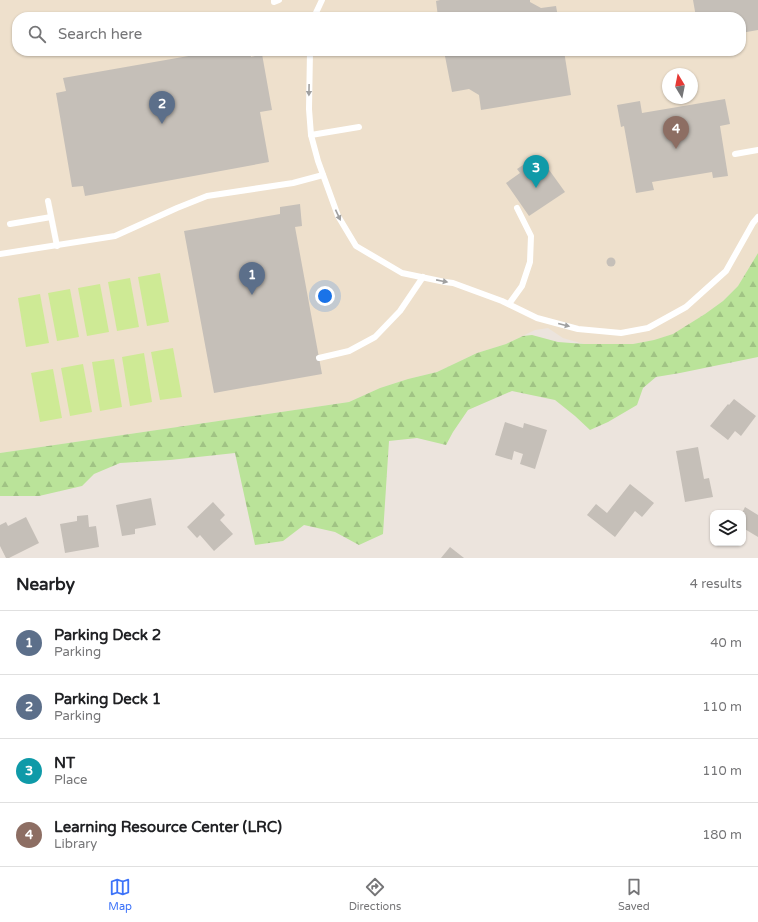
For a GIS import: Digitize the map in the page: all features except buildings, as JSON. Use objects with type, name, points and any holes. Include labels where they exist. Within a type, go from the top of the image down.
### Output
[{"type":"lane","points":[[316,12],[322,0]]},
{"type":"lane","points":[[310,56],[309,109],[312,135],[318,161],[338,216],[356,246],[402,273],[453,283],[502,301],[537,318],[578,329],[621,333],[648,328],[686,307],[726,271],[753,223],[758,217]]},
{"type":"lane","points":[[312,135],[359,127]]},
{"type":"lane","points":[[734,154],[758,150]]},
{"type":"lane","points":[[0,254],[115,236],[207,196],[293,183],[323,175]]},
{"type":"lane","points":[[48,201],[57,246]]},
{"type":"lane","points":[[509,304],[522,286],[530,262],[531,236],[517,208]]},
{"type":"lane","points":[[10,224],[51,217]]},
{"type":"lane","points":[[319,358],[348,351],[375,337],[400,311],[422,277]]},
{"type":"shaded area","points":[[0,0],[758,0],[758,253],[738,286],[723,301],[674,334],[654,340],[633,344],[584,344],[563,338],[548,328],[535,330],[506,344],[477,353],[437,372],[380,388],[349,402],[0,453]]},
{"type":"green space","points":[[758,253],[758,357],[656,377],[643,388],[637,405],[608,422],[590,430],[555,400],[512,391],[468,410],[446,445],[417,438],[389,441],[383,534],[359,545],[335,532],[304,525],[283,541],[255,545],[235,453],[170,460],[120,463],[94,474],[82,486],[39,496],[0,496],[0,453],[349,402],[380,388],[437,372],[477,353],[506,344],[523,336],[532,335],[558,342],[584,344],[633,344],[654,340],[673,334],[723,301],[738,286]]},
{"type":"green space","points":[[160,273],[169,322],[147,326],[138,277]]},
{"type":"green space","points":[[130,278],[139,327],[117,331],[108,282]]},
{"type":"green space","points":[[100,284],[109,332],[87,336],[78,288]]},
{"type":"green space","points":[[70,289],[79,337],[57,341],[48,293]]},
{"type":"green space","points":[[40,294],[49,343],[26,347],[18,298]]},
{"type":"green space","points":[[173,348],[182,397],[160,400],[151,352]]},
{"type":"green space","points":[[144,353],[152,402],[130,406],[122,357]]},
{"type":"green space","points":[[114,359],[122,407],[100,411],[92,362]]},
{"type":"green space","points":[[83,364],[92,412],[70,416],[61,368]]},
{"type":"green space","points":[[53,369],[62,418],[40,422],[31,373]]},
{"type":"place","name":"Parking Deck 1","points":[[162,124]]},
{"type":"place","name":"Learning Resource Center (LRC)","points":[[676,149]]},
{"type":"place","name":"NT","points":[[536,188]]},
{"type":"place","name":"Parking Deck 2","points":[[252,295]]}]
